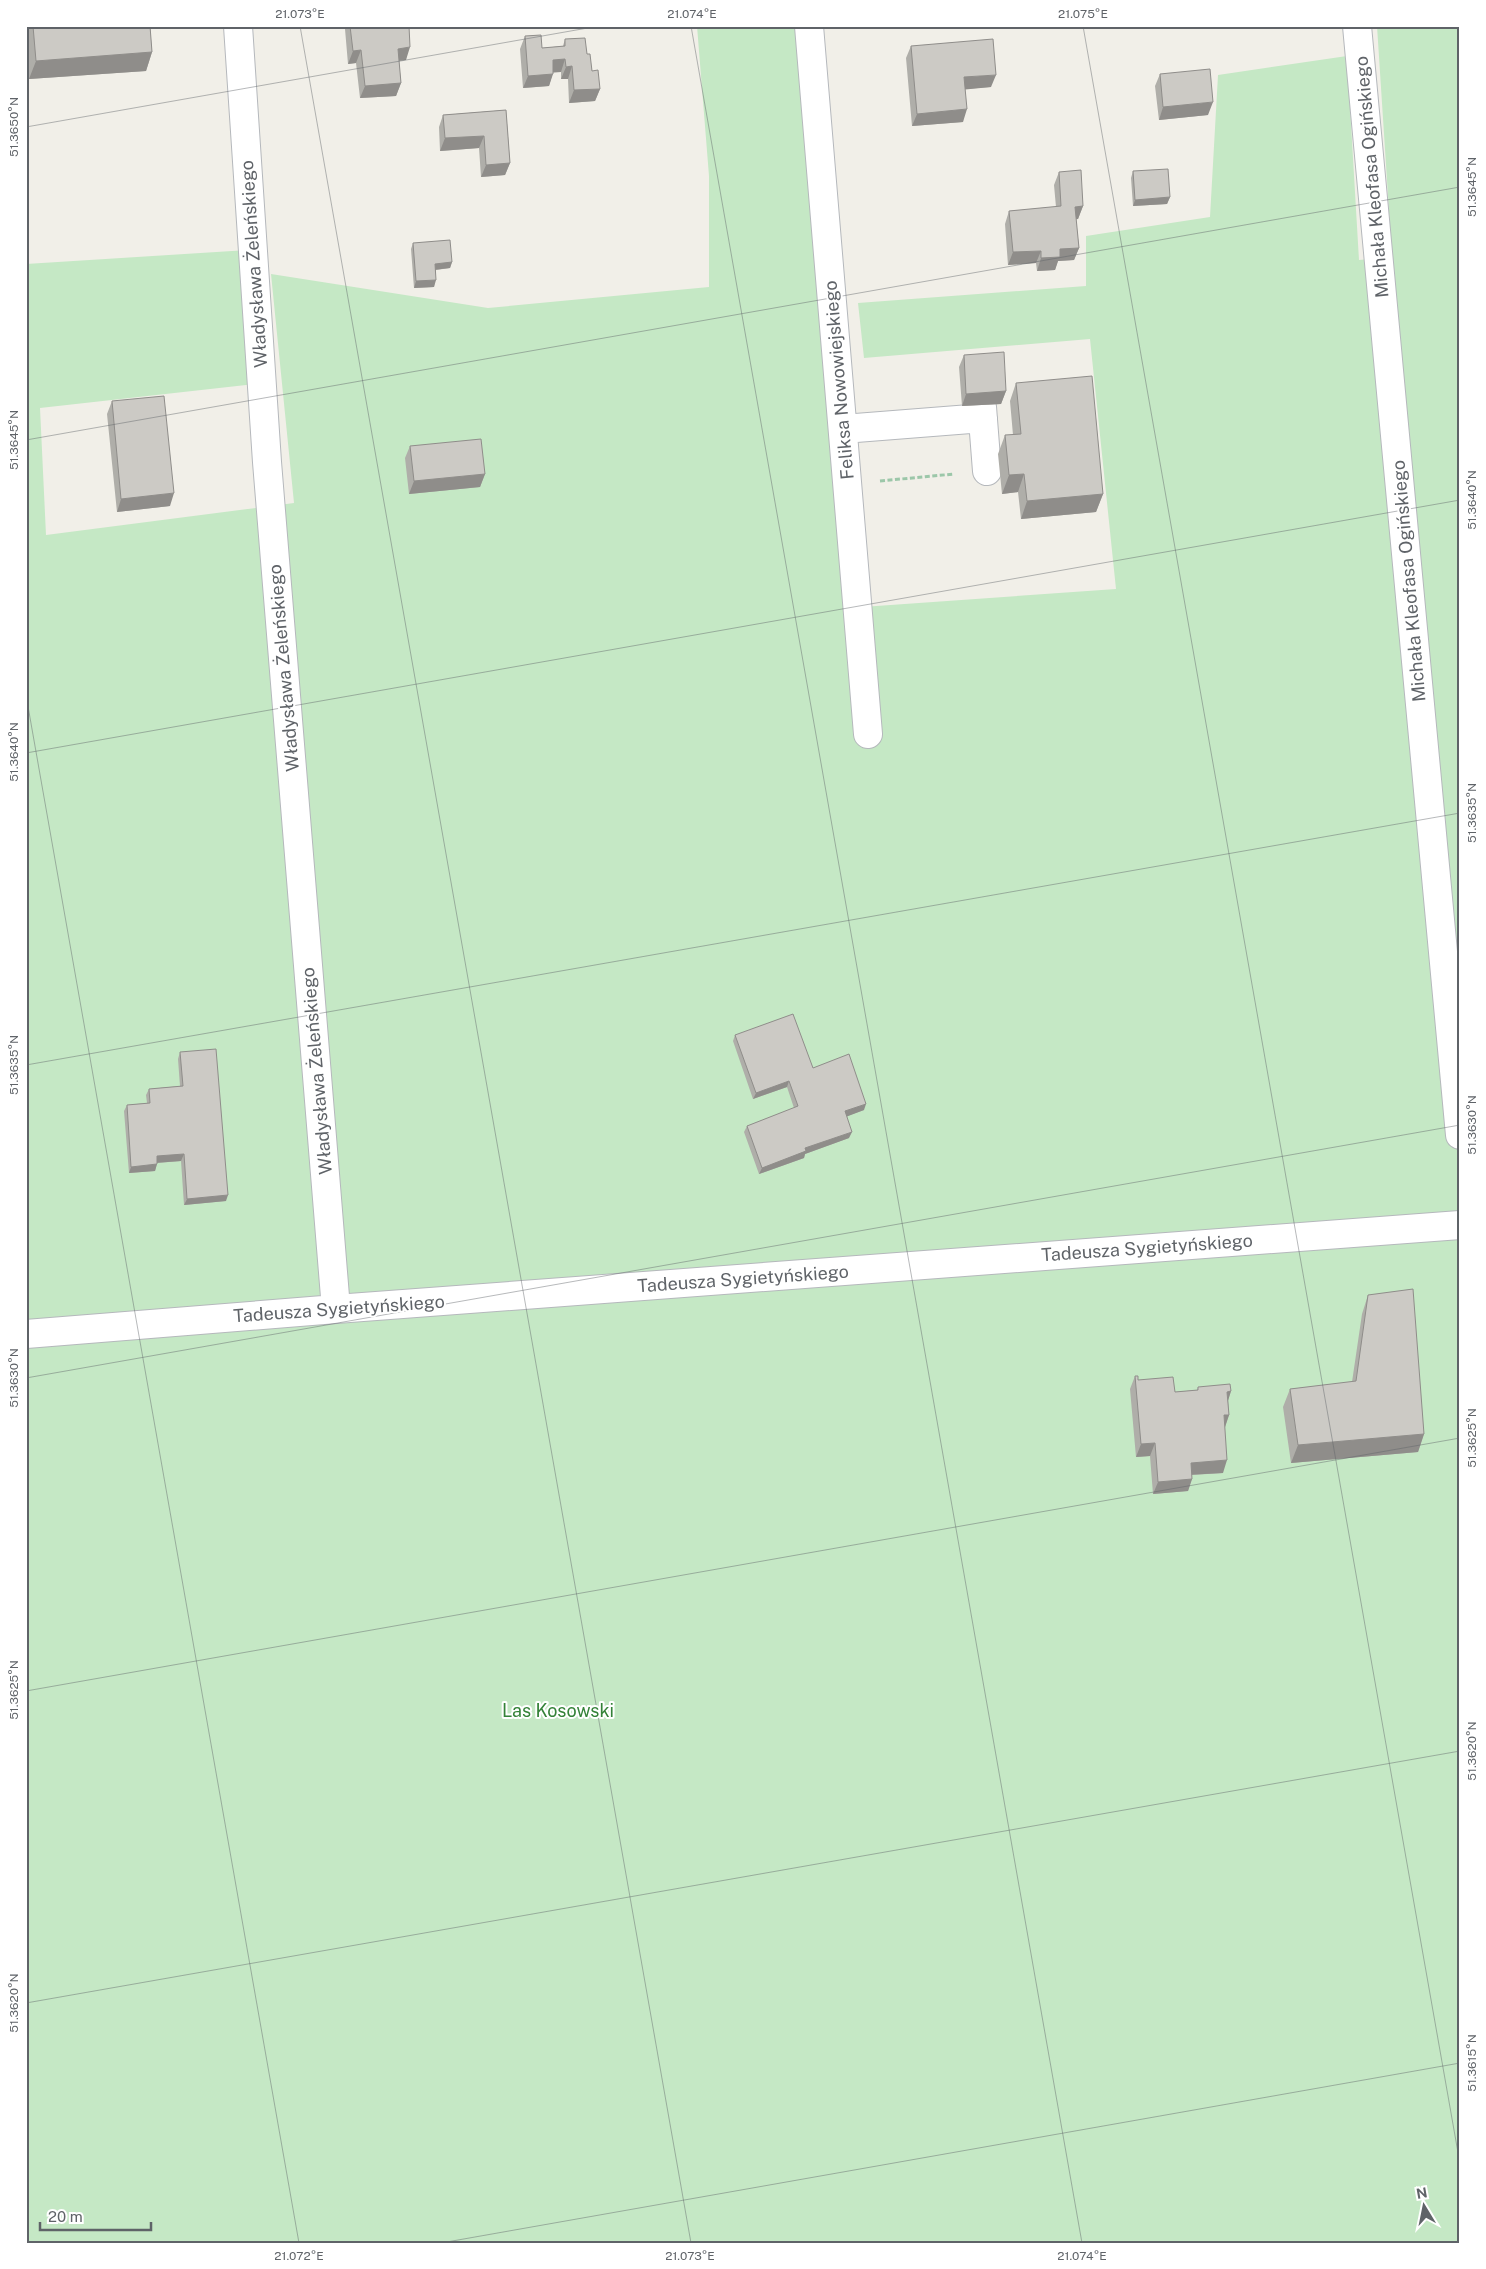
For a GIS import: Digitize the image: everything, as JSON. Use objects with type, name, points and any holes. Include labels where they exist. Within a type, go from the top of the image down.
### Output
[{"type":"street","name":"Władysława Żeleńskiego","points":[[238,26],[267,462],[336,1309]]},
{"type":"street","name":"Feliksa Nowowiejskiego","points":[[809,26],[868,734]]},
{"type":"street","name":"Michała Kleofasa Ogińskiego","points":[[1357,26],[1460,1135]]},
{"type":"street","points":[[843,429],[982,412],[987,471]]},
{"type":"street","name":"Tadeusza Sygietyńskiego","points":[[26,1334],[1460,1225]]},
{"type":"path","points":[[847,484],[987,471]]},
{"type":"green space","name":"Las Kosowski","points":[[697,26],[795,26],[848,608],[1116,589],[1090,339],[864,358],[858,303],[1086,286],[1086,236],[1210,217],[1218,75],[1347,56],[1359,260],[1392,257],[1377,26],[1460,26],[1460,2243],[26,2243],[26,264],[248,250],[255,384],[40,408],[46,535],[294,503],[271,274],[488,308],[709,287],[709,176]]},
{"type":"building","points":[[33,26],[150,26],[152,52],[36,61]]},
{"type":"building","points":[[350,26],[409,26],[410,47],[398,49],[401,83],[365,86],[361,50],[353,51]]},
{"type":"building","points":[[541,35],[542,48],[565,46],[565,39],[585,38],[587,54],[590,54],[592,71],[598,70],[600,89],[574,90],[572,66],[566,67],[565,59],[553,60],[553,74],[528,76],[525,36]]},
{"type":"building","points":[[993,39],[996,75],[964,77],[967,109],[917,114],[911,46]]},
{"type":"building","points":[[1210,69],[1213,102],[1163,107],[1160,74]]},
{"type":"building","points":[[506,110],[510,163],[486,165],[484,136],[445,138],[443,115]]},
{"type":"building","points":[[26,131],[28,199],[26,199]]},
{"type":"building","points":[[1168,169],[1170,197],[1135,200],[1133,171]]},
{"type":"building","points":[[1081,170],[1083,206],[1075,207],[1079,248],[1060,249],[1060,257],[1041,258],[1041,251],[1013,252],[1009,211],[1061,206],[1059,172]]},
{"type":"building","points":[[450,240],[452,262],[435,264],[436,280],[416,281],[413,243]]},
{"type":"building","points":[[1004,352],[1006,391],[966,394],[964,355]]},
{"type":"building","points":[[1092,376],[1103,494],[1027,501],[1024,474],[1009,475],[1005,435],[1021,434],[1016,383]]},
{"type":"building","points":[[164,396],[174,493],[121,499],[112,401]]},
{"type":"building","points":[[481,439],[485,474],[414,481],[410,446]]},
{"type":"building","points":[[793,1014],[813,1068],[849,1054],[866,1104],[845,1111],[852,1132],[805,1148],[806,1151],[762,1168],[747,1126],[798,1106],[789,1081],[756,1093],[735,1035]]},
{"type":"building","points":[[216,1049],[228,1195],[187,1199],[184,1154],[157,1156],[157,1164],[131,1167],[127,1105],[150,1103],[149,1089],[183,1086],[180,1052]]},
{"type":"building","points":[[1413,1289],[1424,1434],[1298,1445],[1290,1389],[1356,1381],[1368,1295]]},
{"type":"building","points":[[1135,1376],[1138,1376],[1138,1380],[1173,1377],[1175,1392],[1198,1390],[1198,1387],[1230,1384],[1231,1391],[1227,1392],[1229,1415],[1224,1415],[1227,1460],[1191,1463],[1192,1479],[1158,1482],[1155,1443],[1141,1444]]}]
